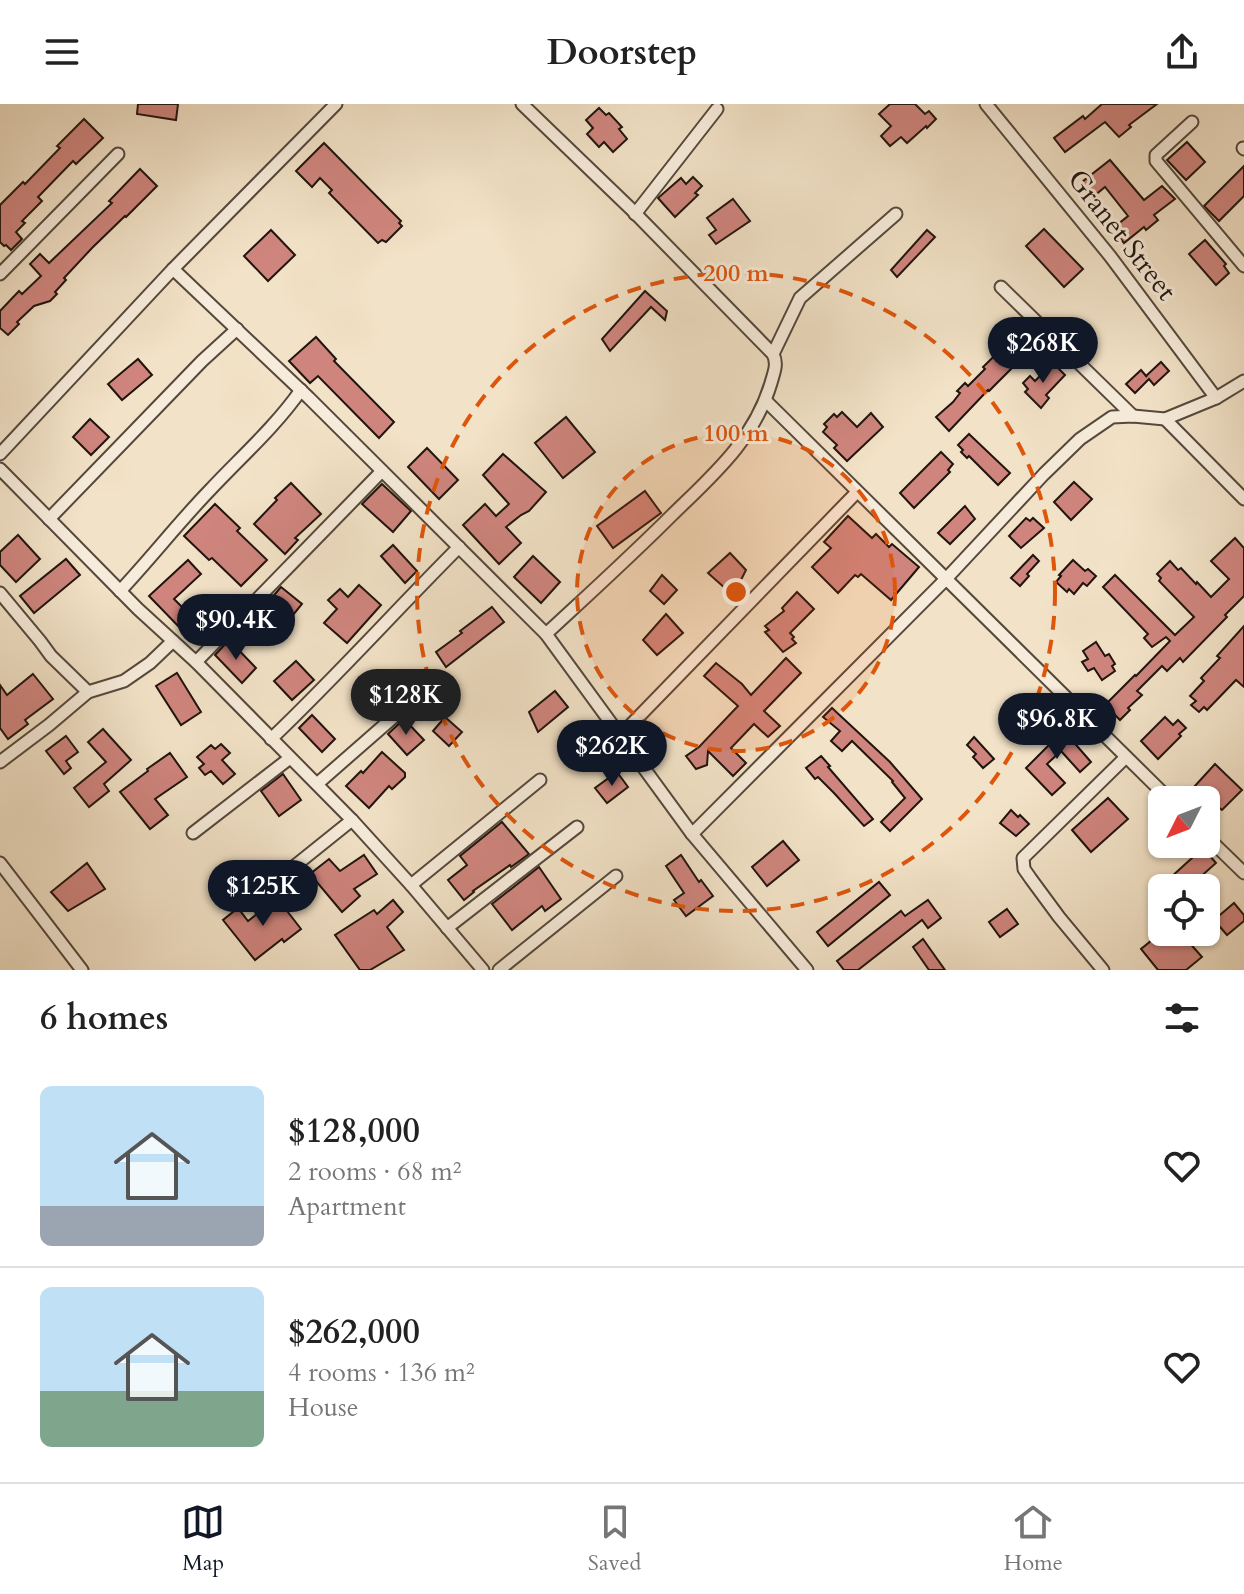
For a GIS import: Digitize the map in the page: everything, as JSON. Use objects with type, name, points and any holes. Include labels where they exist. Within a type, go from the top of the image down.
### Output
[{"type":"street","points":[[0,454],[173,269],[336,104]]},
{"type":"street","points":[[522,104],[773,354],[776,364],[766,401],[739,446],[635,552],[546,634]]},
{"type":"street","name":"Granet Street","points":[[986,104],[1110,256],[1216,398]]},
{"type":"street","points":[[635,214],[717,109]]},
{"type":"street","points":[[1192,122],[1156,155],[1156,161],[1244,266]]},
{"type":"street","points":[[0,274],[118,154]]},
{"type":"street","points":[[773,354],[800,298],[896,214]]},
{"type":"street","points":[[173,269],[301,390],[546,634],[692,834],[807,970]]},
{"type":"street","points":[[1001,287],[1133,416]]},
{"type":"street","points":[[49,519],[237,329]]},
{"type":"street","points":[[692,834],[945,580],[1080,439],[1112,417],[1165,419],[1216,398],[1244,381]]},
{"type":"street","points":[[120,591],[208,492],[276,423],[301,390]]},
{"type":"street","points":[[766,401],[1156,786]]},
{"type":"street","points":[[1165,419],[1244,499]]},
{"type":"street","points":[[0,469],[352,820],[483,970]]},
{"type":"street","points":[[196,662],[382,471]]},
{"type":"street","points":[[620,736],[857,492]]},
{"type":"street","points":[[271,739],[357,655],[459,547]]},
{"type":"street","points":[[0,593],[51,656],[88,692]]},
{"type":"street","points":[[0,762],[88,692],[124,681],[150,663],[173,641]]},
{"type":"street","points":[[317,784],[428,687]]},
{"type":"street","points":[[1103,970],[1031,879],[1024,869],[1023,858],[1126,757]]},
{"type":"street","points":[[193,833],[290,758]]},
{"type":"street","points":[[411,885],[540,780]]},
{"type":"street","points":[[266,889],[352,820]]},
{"type":"street","points":[[447,928],[577,827]]},
{"type":"street","points":[[1220,850],[1244,873]]},
{"type":"street","points":[[0,863],[82,970]]},
{"type":"street","points":[[499,970],[616,876]]},
{"type":"building","points":[[138,104],[178,104],[176,120],[137,114]]},
{"type":"building","points":[[890,104],[915,104],[925,114],[929,111],[936,119],[907,143],[901,137],[890,146],[881,136],[891,126],[879,114]]},
{"type":"building","points":[[1102,104],[1157,104],[1129,125],[1131,127],[1119,137],[1105,122],[1065,152],[1054,138],[1083,116],[1085,119]]},
{"type":"building","points":[[599,108],[606,115],[609,113],[622,127],[619,129],[627,139],[613,152],[604,142],[599,147],[587,134],[593,128],[586,120]]},
{"type":"building","points":[[84,119],[103,138],[76,164],[73,161],[38,197],[42,201],[22,221],[25,223],[16,232],[22,239],[11,250],[4,246],[0,242],[0,205],[23,182],[25,184]]},
{"type":"building","points":[[1187,142],[1205,162],[1186,180],[1167,160]]},
{"type":"building","points":[[324,143],[401,221],[402,226],[386,242],[382,240],[378,243],[329,193],[332,190],[320,178],[312,187],[296,171]]},
{"type":"building","points":[[1110,160],[1144,200],[1162,186],[1175,199],[1154,215],[1158,220],[1124,243],[1112,229],[1128,216],[1105,187],[1094,196],[1082,182]]},
{"type":"building","points":[[1244,166],[1244,196],[1219,221],[1204,206]]},
{"type":"building","points":[[140,169],[157,186],[64,278],[66,280],[50,301],[34,306],[8,335],[0,328],[0,311],[19,291],[22,294],[41,276],[30,264],[40,254],[49,263],[112,203],[109,201]]},
{"type":"building","points":[[693,177],[702,186],[695,193],[698,195],[675,217],[658,198],[681,178],[686,184]]},
{"type":"building","points":[[733,199],[750,221],[716,244],[709,235],[716,230],[707,218]]},
{"type":"building","points":[[1044,229],[1083,269],[1064,287],[1026,246]]},
{"type":"building","points":[[271,230],[295,255],[268,281],[244,256]]},
{"type":"building","points":[[927,230],[935,237],[897,277],[891,270]]},
{"type":"building","points":[[1205,240],[1226,264],[1224,266],[1229,273],[1216,285],[1189,254]]},
{"type":"building","points":[[645,291],[667,311],[665,320],[651,307],[610,351],[602,339]]},
{"type":"building","points":[[1016,335],[1022,341],[1028,335],[1036,344],[949,431],[936,417],[953,402],[960,393],[957,391],[965,383],[968,386]]},
{"type":"building","points":[[316,337],[336,359],[334,361],[394,422],[379,438],[318,376],[310,383],[289,361]]},
{"type":"building","points":[[138,359],[152,375],[122,400],[108,384]]},
{"type":"building","points":[[1161,362],[1169,371],[1154,385],[1149,379],[1135,393],[1126,384],[1141,370],[1146,376]]},
{"type":"building","points":[[1053,363],[1065,375],[1046,395],[1049,398],[1041,408],[1025,392],[1028,389],[1023,383],[1030,376],[1035,381]]},
{"type":"building","points":[[842,412],[857,427],[871,413],[883,427],[847,461],[834,448],[837,445],[823,432],[827,427],[824,424],[834,414],[837,417]]},
{"type":"building","points":[[566,417],[595,452],[563,478],[535,443]]},
{"type":"building","points":[[90,419],[109,437],[91,455],[73,437]]},
{"type":"building","points":[[969,434],[1010,473],[998,485],[961,452],[963,450],[958,445]]},
{"type":"building","points":[[427,448],[458,480],[439,499],[408,467]]},
{"type":"building","points":[[941,452],[953,464],[948,470],[950,472],[914,508],[900,493]]},
{"type":"building","points":[[503,454],[546,492],[529,511],[506,527],[521,543],[499,564],[463,525],[485,504],[496,516],[509,504],[483,475]]},
{"type":"building","points":[[1074,482],[1092,499],[1071,520],[1054,502]]},
{"type":"building","points":[[291,483],[321,514],[295,538],[298,540],[285,554],[254,524]]},
{"type":"building","points":[[382,484],[411,511],[393,532],[362,504]]},
{"type":"building","points":[[645,491],[661,513],[613,548],[597,526]]},
{"type":"building","points":[[215,504],[267,560],[241,586],[184,536]]},
{"type":"building","points":[[965,506],[975,519],[950,544],[938,533]]},
{"type":"building","points":[[848,516],[872,538],[876,534],[919,567],[891,600],[861,574],[858,577],[855,575],[838,593],[812,567],[831,548],[824,542]]},
{"type":"building","points":[[1026,518],[1030,521],[1033,518],[1044,528],[1021,548],[1009,536]]},
{"type":"building","points":[[18,535],[40,559],[16,582],[0,565],[0,552]]},
{"type":"building","points":[[1235,538],[1244,548],[1244,596],[1183,662],[1180,658],[1167,671],[1162,666],[1137,691],[1142,695],[1120,720],[1105,705],[1170,641],[1166,637],[1152,647],[1144,638],[1148,634],[1103,587],[1115,575],[1175,635],[1194,617],[1159,581],[1161,578],[1157,574],[1170,561],[1211,597],[1229,579],[1211,561]]},
{"type":"building","points":[[393,545],[417,571],[405,583],[381,556]]},
{"type":"building","points":[[730,553],[746,570],[739,584],[744,591],[736,598],[708,573]]},
{"type":"building","points":[[1033,555],[1039,561],[1020,586],[1011,578]]},
{"type":"building","points":[[533,556],[560,582],[541,603],[514,577]]},
{"type":"building","points":[[66,559],[80,575],[34,613],[20,596]]},
{"type":"building","points":[[188,560],[201,574],[174,599],[195,620],[184,632],[149,596]]},
{"type":"building","points":[[1073,560],[1096,576],[1087,586],[1083,583],[1074,594],[1056,582]]},
{"type":"building","points":[[662,575],[677,590],[664,604],[650,591]]},
{"type":"building","points":[[359,585],[381,605],[347,643],[324,623],[337,609],[328,600],[340,589],[348,597]]},
{"type":"building","points":[[281,587],[302,604],[280,631],[259,613]]},
{"type":"building","points":[[797,592],[814,609],[790,633],[796,643],[783,652],[765,632],[769,630],[765,626],[784,611],[782,608]]},
{"type":"building","points":[[492,607],[504,622],[446,667],[436,652]]},
{"type":"building","points":[[666,614],[683,633],[657,655],[643,640]]},
{"type":"building","points":[[1244,626],[1244,687],[1236,680],[1207,710],[1204,707],[1199,712],[1191,705],[1196,701],[1190,696],[1204,681],[1201,678],[1220,658],[1217,656]]},
{"type":"building","points":[[229,640],[256,668],[242,683],[215,655]]},
{"type":"building","points":[[1096,642],[1115,664],[1112,666],[1115,671],[1102,680],[1094,668],[1088,671],[1082,662],[1088,659],[1083,651]]},
{"type":"building","points":[[786,658],[801,673],[764,711],[780,726],[768,737],[754,724],[731,748],[746,763],[733,776],[708,751],[707,765],[696,769],[686,756],[699,747],[738,706],[704,676],[716,663],[751,695]]},
{"type":"building","points":[[296,661],[314,680],[292,700],[274,681]]},
{"type":"building","points":[[177,673],[201,712],[181,725],[156,686]]},
{"type":"building","points":[[33,674],[53,699],[25,720],[28,724],[8,739],[0,728],[0,685],[7,695]]},
{"type":"building","points":[[555,691],[568,707],[538,732],[529,712]]},
{"type":"building","points":[[832,708],[890,762],[922,799],[890,831],[881,822],[905,798],[893,781],[852,741],[842,751],[831,741],[840,731],[823,717]]},
{"type":"building","points":[[312,715],[335,739],[322,752],[299,728]]},
{"type":"building","points":[[445,717],[462,732],[449,746],[433,731]]},
{"type":"building","points":[[1165,717],[1173,725],[1178,720],[1186,728],[1158,759],[1141,741]]},
{"type":"building","points":[[404,719],[424,740],[407,755],[388,734]]},
{"type":"building","points":[[1068,726],[1075,733],[1070,738],[1091,762],[1080,772],[1061,751],[1047,764],[1065,783],[1052,795],[1026,768]]},
{"type":"building","points":[[103,729],[131,760],[104,784],[109,791],[89,807],[74,788],[106,762],[88,742]]},
{"type":"building","points":[[66,736],[78,752],[66,761],[71,768],[64,774],[46,751]]},
{"type":"building","points":[[974,737],[994,759],[983,768],[967,745]]},
{"type":"building","points":[[221,744],[230,753],[222,760],[235,774],[223,784],[211,771],[205,775],[199,768],[204,764],[197,757],[211,745],[215,749]]},
{"type":"building","points":[[382,752],[405,773],[405,777],[392,789],[389,786],[369,808],[346,786]]},
{"type":"building","points":[[170,753],[187,777],[155,799],[168,815],[150,829],[120,792]]},
{"type":"building","points":[[821,756],[873,819],[864,826],[806,768]]},
{"type":"building","points":[[1215,764],[1242,790],[1222,810],[1220,786],[1195,786]]},
{"type":"building","points":[[617,772],[628,787],[607,803],[595,788]]},
{"type":"building","points":[[283,774],[301,800],[279,816],[261,791]]},
{"type":"building","points":[[1108,798],[1128,819],[1091,852],[1072,830]]},
{"type":"building","points":[[1011,810],[1029,824],[1016,836],[1000,823]]},
{"type":"building","points":[[502,822],[529,854],[464,900],[448,880],[467,865],[460,856]]},
{"type":"building","points":[[783,841],[799,860],[767,886],[752,867]]},
{"type":"building","points":[[364,855],[377,874],[354,889],[360,896],[342,912],[310,874],[329,859],[340,871]]},
{"type":"building","points":[[681,855],[699,882],[701,880],[713,896],[686,916],[674,900],[684,893],[666,866]]},
{"type":"building","points":[[1192,858],[1212,858],[1216,863],[1204,874],[1174,874]]},
{"type":"building","points":[[87,863],[105,889],[68,911],[51,892]]},
{"type":"building","points":[[539,867],[561,899],[545,911],[542,906],[512,930],[492,904]]},
{"type":"building","points":[[879,882],[890,895],[828,946],[817,932]]},
{"type":"building","points":[[277,898],[301,929],[255,960],[223,920],[238,908],[248,921]]},
{"type":"building","points":[[393,900],[403,912],[387,927],[404,950],[370,970],[360,970],[335,935],[374,910],[377,914]]},
{"type":"building","points":[[928,900],[941,918],[928,928],[922,920],[858,970],[844,970],[837,961],[901,911],[905,916]]},
{"type":"building","points":[[1234,903],[1244,915],[1244,921],[1227,935],[1220,927],[1220,915]]},
{"type":"building","points":[[1007,909],[1018,924],[1000,937],[989,922]]},
{"type":"building","points":[[923,939],[945,970],[929,970],[913,947]]},
{"type":"building","points":[[1148,943],[1148,946],[1192,946],[1202,957],[1186,970],[1158,970],[1141,949]]}]
